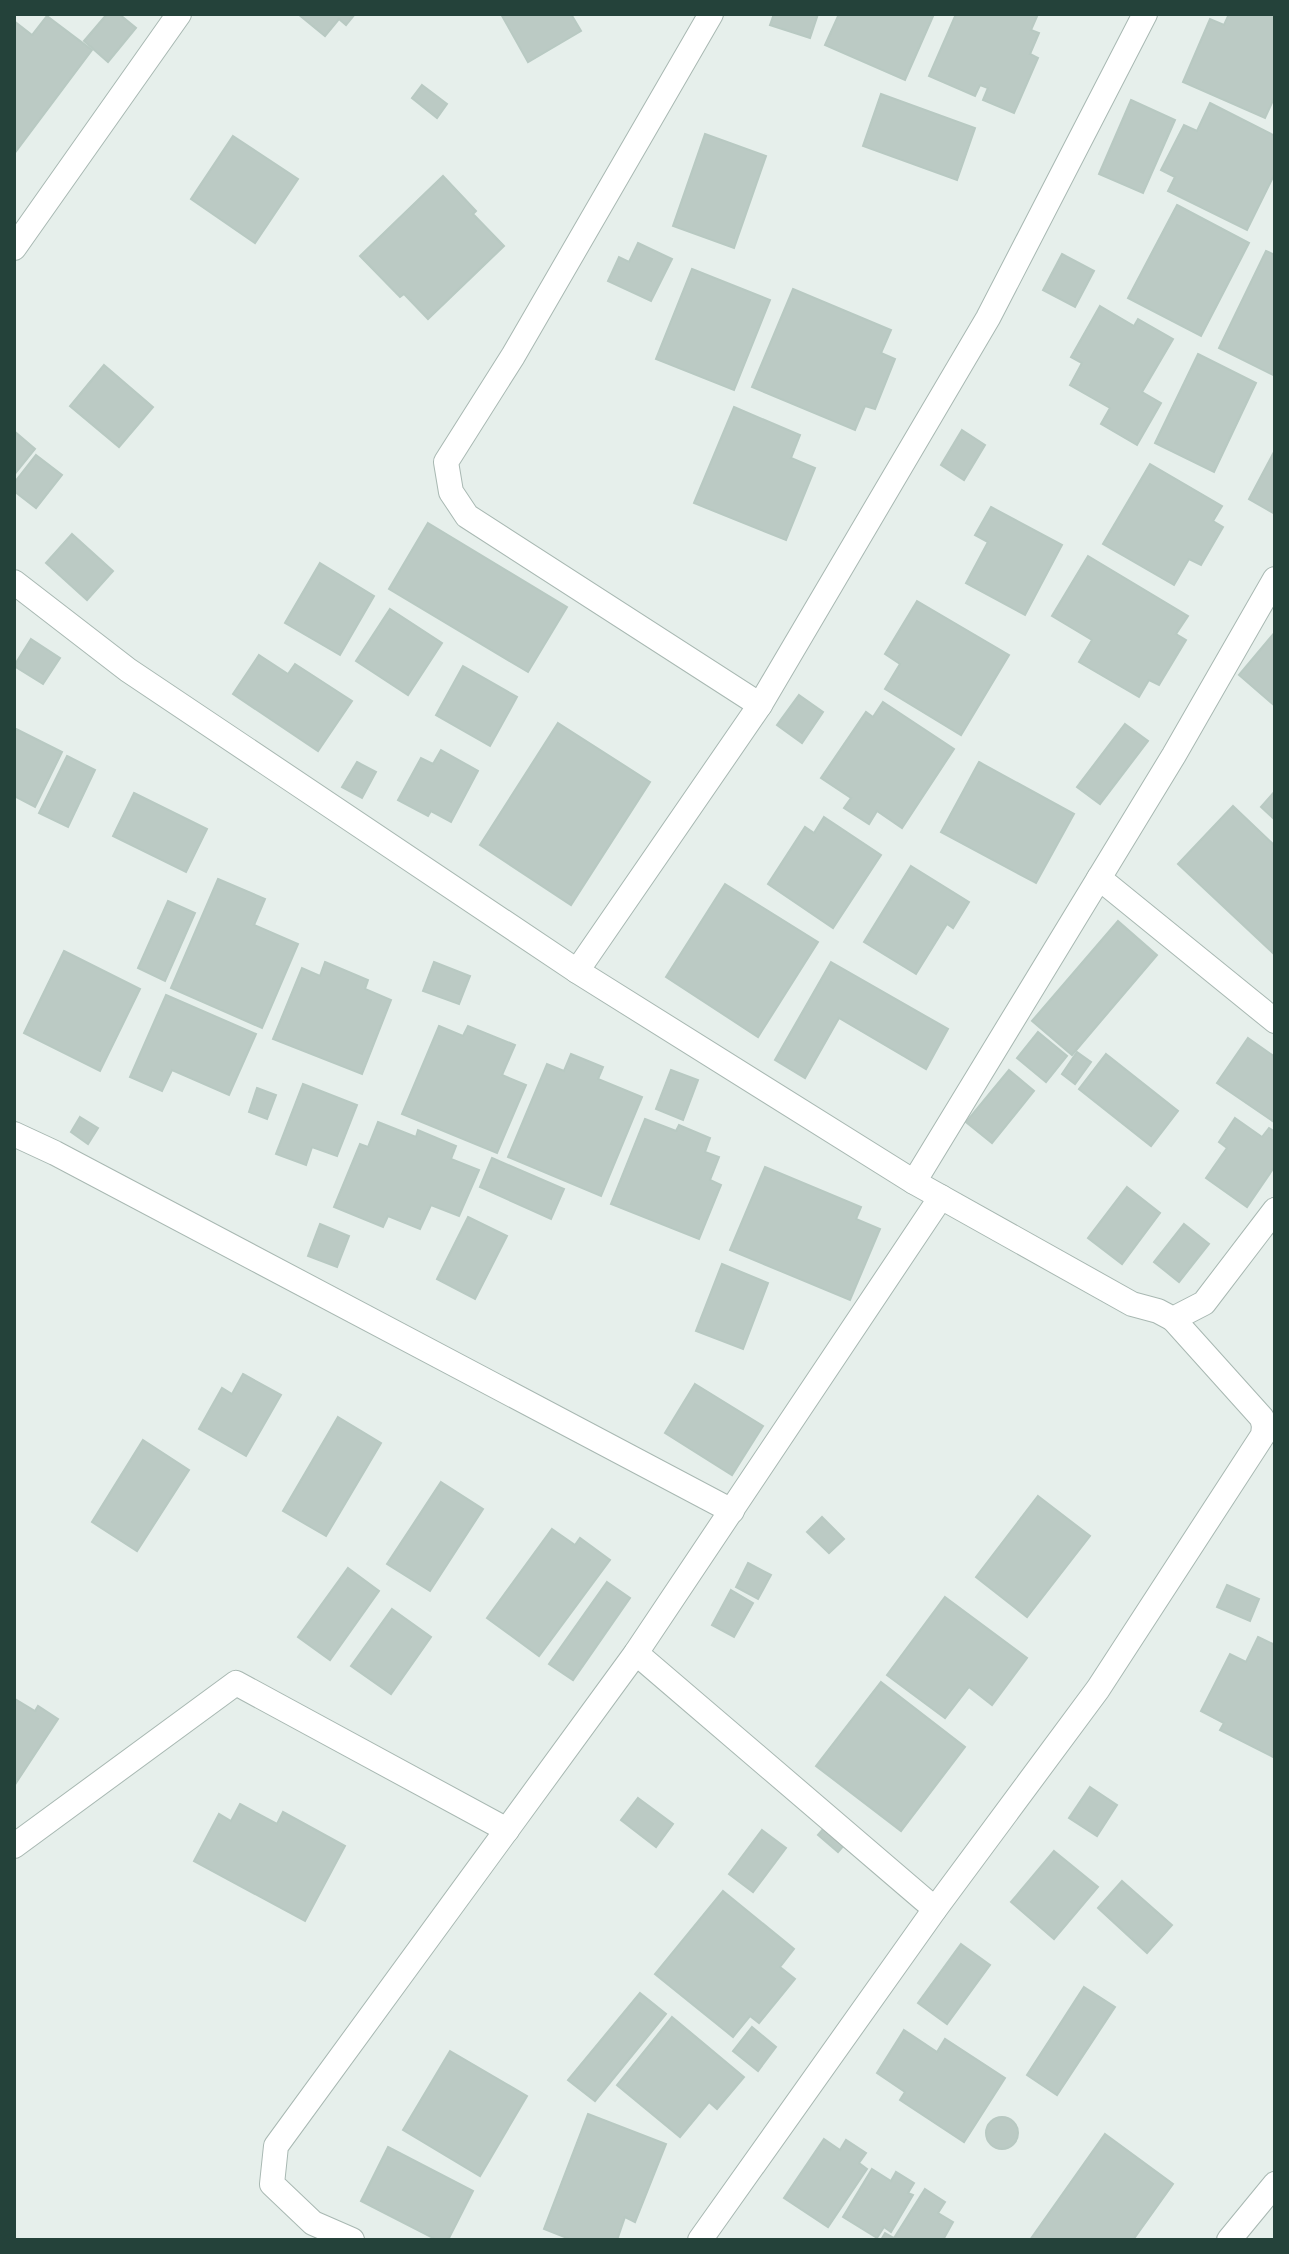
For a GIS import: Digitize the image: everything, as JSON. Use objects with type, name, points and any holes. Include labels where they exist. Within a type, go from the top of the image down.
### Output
[{"type":"street","points":[[14,248],[179,14]]},
{"type":"street","points":[[711,14],[513,356],[446,462],[451,492],[467,516],[760,705]]},
{"type":"street","points":[[577,971],[760,705],[988,318],[1145,14]]},
{"type":"street","points":[[914,1182],[1174,755],[1275,579]]},
{"type":"street","points":[[14,582],[128,670],[577,971],[914,1182],[1132,1304],[1173,1319],[1262,1418],[1263,1435],[1098,1689],[935,1909],[700,2240]]},
{"type":"street","points":[[1099,878],[1275,1021]]},
{"type":"street","points":[[14,1134],[732,1511]]},
{"type":"street","points":[[352,2240],[313,2223],[272,2184],[276,2146],[636,1653],[941,1197]]},
{"type":"street","points":[[1173,1319],[1204,1303],[1275,1210]]},
{"type":"street","points":[[636,1653],[935,1909]]},
{"type":"street","points":[[14,1846],[236,1683],[507,1830]]},
{"type":"street","points":[[1229,2240],[1275,2184]]},
{"type":"building","points":[[107,14],[119,14],[136,28],[108,62],[84,41]]},
{"type":"building","points":[[298,14],[355,14],[346,25],[339,19],[325,36]]},
{"type":"building","points":[[501,14],[571,14],[581,31],[528,62]]},
{"type":"building","points":[[774,14],[818,14],[810,38],[770,25]]},
{"type":"building","points":[[839,14],[934,14],[905,80],[825,45]]},
{"type":"building","points":[[956,14],[1038,14],[1031,30],[1039,33],[1030,54],[1038,58],[1014,113],[983,100],[988,88],[980,85],[975,96],[929,76]]},
{"type":"building","points":[[1229,14],[1275,14],[1275,96],[1265,118],[1183,82],[1210,19],[1224,25]]},
{"type":"building","points":[[47,16],[92,50],[14,154],[14,21],[32,35]]},
{"type":"building","points":[[422,85],[447,104],[437,118],[412,98]]},
{"type":"building","points":[[881,94],[975,128],[957,180],[863,146]]},
{"type":"building","points":[[1131,100],[1175,120],[1143,193],[1099,174]]},
{"type":"building","points":[[1210,103],[1275,136],[1275,173],[1247,230],[1168,191],[1175,177],[1161,170],[1184,125],[1197,131]]},
{"type":"building","points":[[705,134],[766,156],[734,248],[673,226]]},
{"type":"building","points":[[233,136],[298,179],[255,243],[191,199]]},
{"type":"building","points":[[443,176],[504,246],[428,319],[404,294],[400,297],[360,256]]},
{"type":"building","points":[[1177,205],[1249,243],[1201,336],[1128,298]]},
{"type":"building","points":[[638,243],[672,259],[651,301],[608,281],[619,257],[629,262]]},
{"type":"building","points":[[1266,251],[1275,255],[1275,376],[1219,348]]},
{"type":"building","points":[[1062,254],[1094,271],[1075,307],[1043,290]]},
{"type":"building","points":[[692,269],[770,300],[734,390],[656,359]]},
{"type":"building","points":[[793,289],[891,330],[881,353],[895,359],[875,409],[865,406],[855,430],[752,387]]},
{"type":"building","points":[[1100,306],[1134,326],[1138,319],[1173,339],[1142,392],[1161,403],[1137,445],[1101,424],[1110,408],[1070,385],[1082,363],[1071,357]]},
{"type":"building","points":[[1198,354],[1256,383],[1214,472],[1155,443]]},
{"type":"building","points":[[104,365],[153,407],[119,447],[70,406]]},
{"type":"building","points":[[734,407],[800,435],[791,458],[815,468],[786,540],[694,503]]},
{"type":"building","points":[[962,430],[985,445],[964,480],[941,465]]},
{"type":"building","points":[[14,431],[35,449],[14,475]]},
{"type":"building","points":[[1275,450],[1275,514],[1249,499]]},
{"type":"building","points":[[36,455],[62,475],[36,508],[14,491],[14,483]]},
{"type":"building","points":[[1150,464],[1222,506],[1213,521],[1223,527],[1201,565],[1189,559],[1174,585],[1103,544]]},
{"type":"building","points":[[991,507],[1062,545],[1025,615],[966,583],[988,542],[975,535]]},
{"type":"building","points":[[428,523],[567,607],[528,672],[389,589]]},
{"type":"building","points":[[72,534],[113,571],[87,600],[46,563]]},
{"type":"building","points":[[1088,556],[1188,616],[1176,634],[1186,640],[1159,685],[1149,680],[1139,697],[1079,662],[1092,640],[1052,616]]},
{"type":"building","points":[[320,563],[374,596],[340,655],[285,623]]},
{"type":"building","points":[[917,601],[1009,655],[961,735],[885,689],[900,664],[885,654]]},
{"type":"building","points":[[390,609],[442,643],[408,695],[356,661]]},
{"type":"building","points":[[1275,632],[1275,706],[1239,675]]},
{"type":"building","points":[[31,639],[60,658],[43,684],[14,666]]},
{"type":"building","points":[[259,655],[288,674],[295,664],[352,701],[318,751],[233,694]]},
{"type":"building","points":[[463,666],[517,697],[490,746],[436,715]]},
{"type":"building","points":[[799,695],[823,712],[802,743],[777,725]]},
{"type":"building","points":[[883,702],[954,749],[902,828],[877,811],[869,824],[844,808],[851,798],[821,778],[866,712],[873,717]]},
{"type":"building","points":[[558,723],[650,782],[571,905],[480,845]]},
{"type":"building","points":[[1125,724],[1148,741],[1100,804],[1077,787]]},
{"type":"building","points":[[16,729],[62,752],[35,807],[14,796]]},
{"type":"building","points":[[441,750],[478,771],[451,822],[431,811],[428,816],[398,800],[421,758],[433,764]]},
{"type":"building","points":[[67,756],[95,770],[68,827],[39,813]]},
{"type":"building","points":[[357,762],[376,772],[362,798],[342,787]]},
{"type":"building","points":[[979,762],[1074,814],[1036,883],[941,832]]},
{"type":"building","points":[[1275,791],[1275,820],[1261,807]]},
{"type":"building","points":[[134,793],[207,829],[186,872],[113,836]]},
{"type":"building","points":[[1233,806],[1275,846],[1275,955],[1178,864]]},
{"type":"building","points":[[824,817],[881,855],[833,928],[768,884],[805,827],[814,833]]},
{"type":"building","points":[[911,866],[969,902],[953,928],[947,924],[916,974],[864,942]]},
{"type":"building","points":[[218,879],[265,899],[254,925],[298,944],[262,1028],[171,988]]},
{"type":"building","points":[[725,884],[818,942],[758,1037],[666,977]]},
{"type":"building","points":[[168,901],[195,913],[165,981],[138,968]]},
{"type":"building","points":[[1118,921],[1157,955],[1072,1055],[1032,1021]]},
{"type":"building","points":[[64,951],[140,989],[100,1071],[24,1033]]},
{"type":"building","points":[[325,962],[368,980],[365,989],[391,1000],[362,1074],[273,1039],[302,968],[320,976]]},
{"type":"building","points":[[434,962],[470,976],[459,1004],[423,991]]},
{"type":"building","points":[[831,962],[948,1029],[926,1069],[839,1018],[805,1078],[775,1060]]},
{"type":"building","points":[[166,995],[256,1034],[229,1095],[172,1070],[162,1091],[130,1077]]},
{"type":"building","points":[[439,1026],[463,1036],[468,1026],[515,1045],[502,1075],[526,1085],[497,1153],[402,1114]]},
{"type":"building","points":[[1038,1032],[1067,1056],[1046,1082],[1017,1058]]},
{"type":"building","points":[[1248,1038],[1275,1057],[1274,1122],[1217,1083]]},
{"type":"building","points":[[1077,1052],[1091,1062],[1075,1084],[1062,1074]]},
{"type":"building","points":[[571,1054],[603,1067],[598,1079],[642,1097],[601,1196],[508,1157],[547,1064],[564,1071]]},
{"type":"building","points":[[1106,1054],[1178,1111],[1151,1146],[1079,1089]]},
{"type":"building","points":[[671,1070],[698,1080],[683,1120],[656,1109]]},
{"type":"building","points":[[1009,1070],[1034,1091],[992,1143],[966,1122]]},
{"type":"building","points":[[303,1084],[357,1105],[337,1156],[312,1147],[306,1165],[276,1154]]},
{"type":"building","points":[[257,1088],[276,1095],[267,1119],[249,1112]]},
{"type":"building","points":[[80,1117],[98,1128],[88,1144],[71,1132]]},
{"type":"building","points":[[1235,1118],[1262,1137],[1269,1128],[1275,1132],[1275,1166],[1247,1207],[1206,1178],[1227,1148],[1219,1142]]},
{"type":"building","points":[[645,1119],[676,1131],[679,1125],[710,1138],[705,1152],[719,1157],[710,1180],[721,1185],[699,1239],[611,1204]]},
{"type":"building","points":[[378,1122],[416,1137],[418,1130],[456,1146],[451,1159],[479,1170],[459,1216],[431,1205],[420,1229],[388,1216],[383,1227],[334,1207],[360,1144],[368,1147]]},
{"type":"building","points":[[492,1158],[564,1189],[551,1219],[480,1187]]},
{"type":"building","points":[[765,1167],[861,1207],[856,1219],[880,1229],[850,1300],[730,1250]]},
{"type":"building","points":[[1127,1187],[1160,1213],[1122,1264],[1088,1238]]},
{"type":"building","points":[[468,1217],[507,1236],[475,1299],[437,1279]]},
{"type":"building","points":[[320,1224],[349,1236],[337,1267],[308,1256]]},
{"type":"building","points":[[1184,1224],[1209,1244],[1179,1282],[1154,1262]]},
{"type":"building","points":[[722,1264],[768,1283],[743,1349],[696,1331]]},
{"type":"building","points":[[243,1374],[281,1395],[246,1456],[199,1429],[222,1388],[232,1394]]},
{"type":"building","points":[[695,1384],[763,1426],[732,1475],[665,1433]]},
{"type":"building","points":[[338,1417],[381,1443],[326,1536],[283,1511]]},
{"type":"building","points":[[143,1440],[189,1470],[137,1551],[92,1522]]},
{"type":"building","points":[[441,1482],[483,1509],[430,1591],[387,1564]]},
{"type":"building","points":[[1038,1496],[1090,1536],[1027,1617],[976,1577]]},
{"type":"building","points":[[822,1517],[844,1539],[829,1553],[807,1532]]},
{"type":"building","points":[[552,1529],[575,1545],[580,1538],[610,1560],[539,1656],[487,1618]]},
{"type":"building","points":[[748,1563],[771,1575],[758,1599],[736,1587]]},
{"type":"building","points":[[348,1568],[379,1591],[330,1660],[298,1637]]},
{"type":"building","points":[[607,1582],[630,1598],[573,1680],[549,1664]]},
{"type":"building","points":[[1227,1585],[1259,1599],[1250,1621],[1217,1607]]},
{"type":"building","points":[[731,1590],[753,1603],[734,1637],[712,1625]]},
{"type":"building","points":[[945,1597],[1027,1658],[992,1705],[969,1687],[945,1718],[887,1675]]},
{"type":"building","points":[[392,1609],[431,1637],[391,1694],[351,1666]]},
{"type":"building","points":[[1258,1637],[1275,1645],[1275,1758],[1220,1730],[1224,1723],[1201,1711],[1230,1654],[1246,1662]]},
{"type":"building","points":[[881,1682],[965,1747],[901,1831],[816,1766]]},
{"type":"building","points":[[15,1699],[35,1711],[38,1706],[58,1719],[14,1786]]},
{"type":"building","points":[[1090,1787],[1117,1805],[1097,1836],[1069,1818]]},
{"type":"building","points":[[638,1798],[673,1824],[656,1847],[621,1820]]},
{"type":"building","points":[[240,1804],[277,1824],[283,1812],[345,1846],[305,1921],[194,1861],[219,1814],[231,1821]]},
{"type":"building","points":[[831,1820],[851,1837],[838,1852],[818,1835]]},
{"type":"building","points":[[762,1830],[786,1848],[753,1892],[729,1874]]},
{"type":"building","points":[[1054,1851],[1098,1887],[1054,1939],[1011,1902]]},
{"type":"building","points":[[1122,1881],[1172,1925],[1147,1953],[1098,1908]]},
{"type":"building","points":[[723,1891],[794,1949],[780,1967],[795,1979],[759,2023],[750,2016],[733,2037],[655,1974]]},
{"type":"building","points":[[961,1944],[990,1965],[947,2024],[918,2003]]},
{"type":"building","points":[[1084,1987],[1115,2007],[1057,2095],[1027,2075]]},
{"type":"building","points":[[640,1993],[666,2014],[595,2101],[568,2080]]},
{"type":"building","points":[[672,2017],[744,2077],[717,2109],[709,2102],[680,2137],[617,2085]]},
{"type":"building","points":[[752,2027],[776,2047],[758,2071],[733,2051]]},
{"type":"building","points":[[904,2030],[937,2052],[945,2039],[1005,2078],[964,2142],[900,2100],[905,2092],[877,2073]]},
{"type":"building","points":[[450,2051],[527,2096],[480,2176],[403,2130]]},
{"type":"building","points":[[588,2114],[666,2144],[635,2222],[625,2217],[617,2240],[572,2240],[544,2229]]},
{"type":"building","points":[[1002,2117],[1013,2122],[1018,2133],[1013,2144],[1002,2149],[991,2144],[986,2133],[991,2122]]},
{"type":"building","points":[[1105,2134],[1173,2184],[1133,2240],[1030,2240]]},
{"type":"building","points":[[824,2139],[840,2150],[846,2140],[866,2153],[859,2163],[867,2169],[828,2227],[784,2198]]},
{"type":"building","points":[[388,2147],[473,2191],[448,2240],[437,2240],[361,2201]]},
{"type":"building","points":[[872,2169],[891,2181],[896,2172],[914,2183],[908,2193],[913,2195],[891,2232],[884,2227],[877,2238],[843,2217]]},
{"type":"building","points":[[925,2189],[945,2202],[938,2213],[953,2222],[943,2240],[881,2240],[885,2233],[894,2238]]}]
